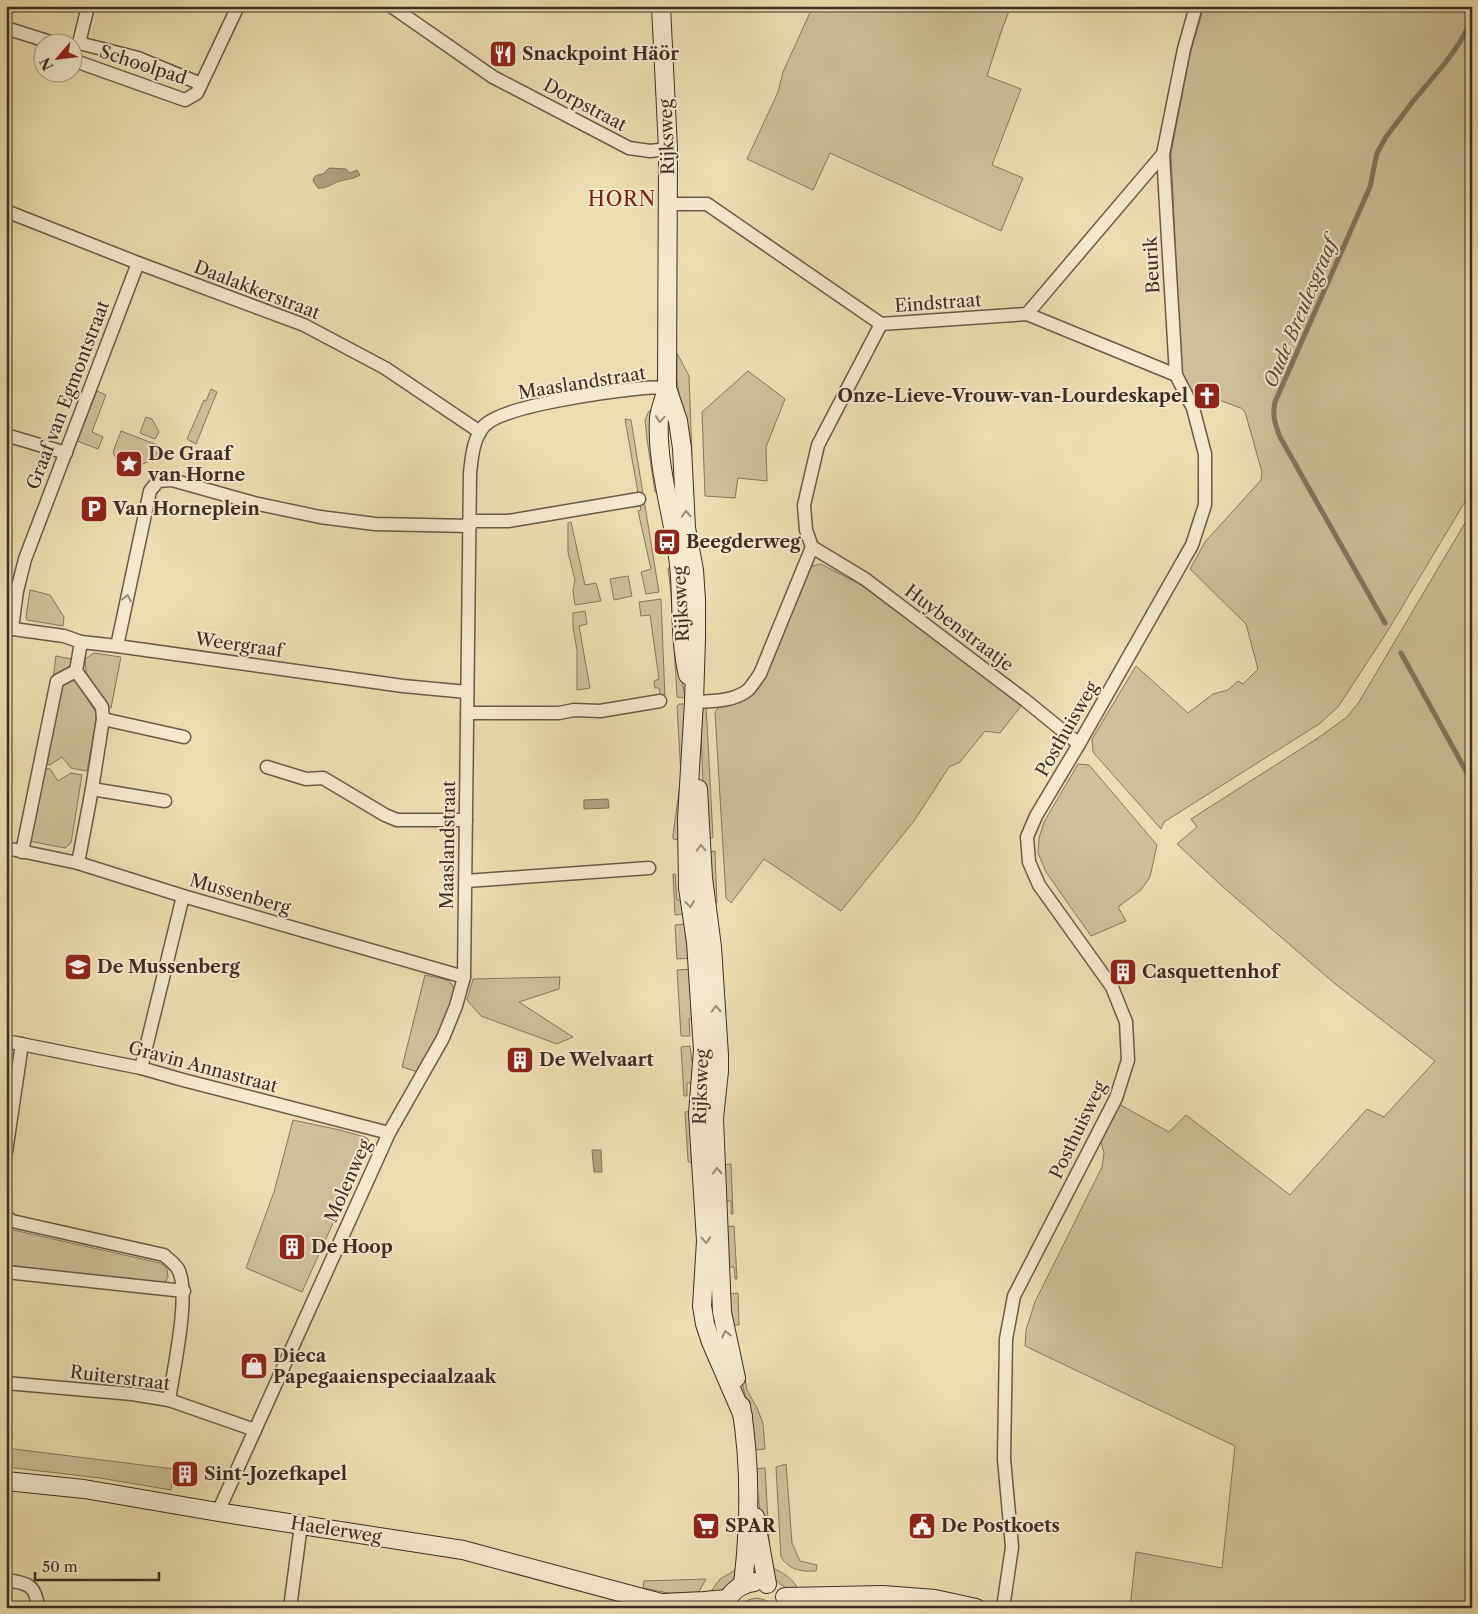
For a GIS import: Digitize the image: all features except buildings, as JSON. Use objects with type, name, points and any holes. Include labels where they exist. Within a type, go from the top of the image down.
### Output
[{"type":"main road","name":"Rijksweg","points":[[661,6],[669,204],[667,388],[659,415],[660,451],[679,563],[683,646],[694,702],[687,819],[688,888],[696,942],[703,1050],[698,1114],[706,1241],[702,1306],[711,1342],[743,1416],[747,1440],[749,1484],[746,1563],[743,1585]]},
{"type":"main road","name":"Haelerweg","points":[[6,1481],[84,1489],[463,1550],[668,1605],[704,1601],[725,1603]]},
{"type":"main road","name":"Rijksweg","points":[[749,1484],[768,1584]]},
{"type":"main road","points":[[725,1603],[734,1590],[755,1582],[768,1584],[777,1589],[788,1602],[883,1595],[935,1599],[976,1608]]},
{"type":"main road","points":[[836,1608],[883,1595]]},
{"type":"street","name":"Schoolpad","points":[[80,32],[88,6]]},
{"type":"street","name":"Schoolpad","points":[[82,63],[185,100],[197,93],[238,6]]},
{"type":"street","name":"Dorpstraat","points":[[391,6],[494,77],[629,148],[650,151],[668,149]]},
{"type":"street","name":"Beurik","points":[[1176,375],[1163,154],[1184,49],[1196,6]]},
{"type":"street","points":[[6,28],[32,36]]},
{"type":"street","name":"Schoolpad","points":[[82,49],[138,58],[201,84]]},
{"type":"street","name":"Beurik","points":[[1027,314],[1163,154]]},
{"type":"street","name":"Eindstraat","points":[[669,204],[707,204],[881,324],[1027,314],[1176,375]]},
{"type":"street","name":"Daalakkerstraat","points":[[6,211],[304,325],[385,368],[480,432]]},
{"type":"street","name":"Graaf van Egmontstraat","points":[[9,628],[25,559],[138,263]]},
{"type":"street","points":[[694,702],[719,701],[731,698],[748,690],[760,674],[812,547],[806,530],[804,505],[818,445],[881,324]]},
{"type":"street","name":"Posthuisweg","points":[[1003,1608],[1012,1547],[1004,1459],[1006,1339],[1014,1296],[1116,1098],[1128,1060],[1126,1022],[1112,987],[1039,885],[1029,862],[1027,837],[1036,816],[1192,545],[1205,506],[1204,454],[1193,408],[1176,375]]},
{"type":"street","name":"Maaslandstraat","points":[[464,977],[470,473],[474,444],[486,424],[495,418],[530,406],[646,388],[667,388]]},
{"type":"street","points":[[6,435],[66,453]]},
{"type":"street","points":[[117,646],[150,491],[158,481],[172,480],[254,503],[320,517],[375,524],[470,524],[508,521],[639,499]]},
{"type":"street","name":"Huybenstraatje","points":[[812,547],[865,579],[1025,700],[1079,744]]},
{"type":"street","name":"Weergraaf","points":[[9,628],[64,636],[81,642],[404,686],[467,692]]},
{"type":"street","points":[[78,863],[103,719],[102,707],[76,671],[81,642]]},
{"type":"street","points":[[22,852],[57,681],[76,671]]},
{"type":"street","points":[[467,713],[600,711],[660,701]]},
{"type":"street","points":[[103,719],[184,737]]},
{"type":"street","points":[[267,767],[306,779],[323,778],[385,815],[397,820],[466,820]]},
{"type":"street","points":[[92,789],[165,801]]},
{"type":"street","name":"Mussenberg","points":[[6,848],[78,863],[183,896],[464,977]]},
{"type":"street","points":[[466,881],[649,868]]},
{"type":"street","points":[[141,1068],[183,896]]},
{"type":"street","name":"Molenweg","points":[[218,1512],[389,1133],[443,1038],[456,1006],[464,977]]},
{"type":"street","name":"Gravin Annastraat","points":[[6,1041],[141,1068],[389,1133]]},
{"type":"street","points":[[6,1152],[22,1044]]},
{"type":"street","points":[[6,1216],[12,1221],[164,1255],[178,1268],[184,1291],[169,1400]]},
{"type":"street","points":[[6,1272],[184,1291]]},
{"type":"street","name":"Ruiterstraat","points":[[6,1383],[132,1394],[169,1400],[255,1430]]},
{"type":"street","points":[[290,1608],[301,1524]]},
{"type":"street","points":[[6,1580],[27,1584],[36,1594],[38,1608]]},
{"type":"shaded area","points":[[813,6],[1011,6],[987,76],[1021,89],[992,165],[1023,178],[1001,231],[830,153],[813,190],[747,159],[778,92],[783,72]]},
{"type":"shaded area","points":[[1204,6],[1472,6],[1472,490],[1387,632],[1338,707],[1319,724],[1164,822],[1161,829],[1093,752],[1092,739],[1136,666],[1188,713],[1213,694],[1228,690],[1238,681],[1243,684],[1258,669],[1246,624],[1190,569],[1205,542],[1261,480],[1262,472],[1245,412],[1241,408],[1188,389],[1181,370],[1171,153],[1190,54]]},
{"type":"shaded area","points":[[329,168],[346,169],[350,173],[357,170],[360,175],[318,188],[313,181],[314,178],[317,175],[323,174]]},
{"type":"shaded area","points":[[677,353],[689,376],[692,456],[688,456],[677,380]]},
{"type":"shaded area","points":[[748,371],[785,399],[766,447],[767,481],[738,478],[735,498],[705,496],[702,412]]},
{"type":"shaded area","points":[[211,389],[217,392],[196,444],[187,439],[204,400],[206,401]]},
{"type":"shaded area","points":[[97,391],[106,395],[92,432],[103,437],[98,449],[77,441]]},
{"type":"shaded area","points":[[649,411],[651,411],[653,416],[661,491],[655,492],[645,420]]},
{"type":"shaded area","points":[[146,417],[152,419],[159,432],[155,439],[140,433]]},
{"type":"shaded area","points":[[625,419],[631,420],[659,592],[646,594],[641,572],[651,569],[638,511],[641,510]]},
{"type":"shaded area","points":[[121,431],[160,446],[153,462],[150,461],[122,473],[113,452]]},
{"type":"shaded area","points":[[1472,511],[1472,1608],[1130,1608],[1136,1552],[1222,1568],[1235,1446],[1025,1346],[1026,1330],[1035,1302],[1102,1167],[1104,1153],[1101,1141],[1119,1104],[1169,1132],[1186,1115],[1290,1195],[1367,1109],[1384,1117],[1435,1061],[1334,983],[1222,886],[1177,844],[1197,827],[1191,819],[1318,738],[1347,717],[1359,702]]},
{"type":"shaded area","points":[[571,522],[585,585],[596,583],[601,601],[575,605],[573,591],[575,580],[568,552],[568,523]]},
{"type":"shaded area","points":[[821,564],[861,585],[1021,706],[1000,733],[985,731],[960,762],[949,767],[914,821],[841,911],[764,859],[731,903],[726,898],[715,712],[720,706],[750,692],[806,574],[812,566]]},
{"type":"shaded area","points":[[675,567],[681,674],[685,698],[677,697],[668,568]]},
{"type":"shaded area","points":[[628,576],[632,596],[614,600],[610,579]]},
{"type":"shaded area","points":[[30,590],[50,595],[64,617],[63,626],[27,620]]},
{"type":"shaded area","points":[[661,599],[665,699],[661,699],[659,688],[655,688],[654,681],[659,679],[650,615],[641,616],[639,602]]},
{"type":"shaded area","points":[[585,611],[587,624],[579,626],[590,688],[577,690],[577,650],[573,627],[573,613]]},
{"type":"shaded area","points":[[94,653],[121,657],[111,708],[108,707],[86,672],[85,659]]},
{"type":"shaded area","points":[[56,656],[71,659],[70,668],[53,678]]},
{"type":"shaded area","points":[[73,677],[97,714],[87,771],[71,768],[62,757],[50,765],[43,763],[45,751],[50,748],[62,682]]},
{"type":"shaded area","points":[[700,703],[706,705],[713,837],[705,839]]},
{"type":"shaded area","points":[[685,704],[685,776],[681,840],[673,839],[681,776],[677,706]]},
{"type":"shaded area","points":[[1078,764],[1089,765],[1157,845],[1150,877],[1141,890],[1118,907],[1126,921],[1091,936],[1046,872],[1038,853],[1039,838],[1044,822]]},
{"type":"shaded area","points":[[41,768],[50,769],[58,781],[71,773],[82,775],[71,843],[65,848],[29,841]]},
{"type":"shaded area","points":[[608,799],[609,808],[584,809],[584,800]]},
{"type":"shaded area","points":[[715,851],[717,903],[711,903],[706,852]]},
{"type":"shaded area","points":[[673,874],[675,874],[677,900],[684,900],[686,914],[675,915]]},
{"type":"shaded area","points":[[686,924],[693,958],[677,959],[675,925]]},
{"type":"shaded area","points":[[694,969],[697,1019],[689,1019],[690,1036],[681,1036],[677,970]]},
{"type":"shaded area","points":[[425,975],[449,981],[454,990],[442,1027],[418,1072],[402,1067]]},
{"type":"shaded area","points":[[560,977],[559,989],[519,1002],[573,1037],[557,1044],[481,1016],[467,1000],[473,979]]},
{"type":"shaded area","points":[[690,1046],[692,1062],[698,1063],[695,1083],[687,1083],[687,1096],[684,1096],[681,1047]]},
{"type":"shaded area","points":[[694,1111],[696,1167],[688,1161],[685,1112]]},
{"type":"shaded area","points":[[293,1120],[365,1137],[369,1143],[302,1292],[246,1268],[274,1192]]},
{"type":"shaded area","points":[[592,1150],[601,1150],[602,1172],[594,1172]]},
{"type":"shaded area","points":[[731,1164],[733,1214],[731,1214],[731,1201],[723,1201],[721,1165]]},
{"type":"shaded area","points":[[6,1226],[13,1230],[160,1263],[167,1269],[168,1277],[165,1283],[160,1284],[6,1265]]},
{"type":"shaded area","points":[[734,1226],[737,1279],[735,1279],[734,1267],[727,1267],[725,1227]]},
{"type":"shaded area","points":[[738,1293],[739,1325],[729,1325],[726,1294]]},
{"type":"shaded area","points":[[742,1362],[747,1390],[763,1423],[765,1449],[755,1450],[738,1365]]},
{"type":"shaded area","points":[[6,1448],[174,1469],[171,1490],[100,1478],[6,1467]]},
{"type":"shaded area","points":[[786,1464],[792,1543],[800,1561],[817,1565],[816,1571],[796,1569],[788,1565],[781,1557],[776,1467]]},
{"type":"shaded area","points":[[765,1468],[770,1556],[765,1556],[755,1469]]},
{"type":"shaded area","points":[[769,1567],[788,1576],[800,1592],[790,1589],[777,1581]]},
{"type":"shaded area","points":[[739,1568],[735,1579],[728,1587],[720,1592],[709,1594],[720,1579]]},
{"type":"shaded area","points":[[706,1579],[697,1595],[668,1593],[643,1588],[644,1581]]},
{"type":"shaded area","points":[[757,1598],[766,1601],[773,1608],[739,1608],[747,1601]]},
{"type":"waterway","name":"Oude Breulesgraaf","points":[[1385,623],[1280,437],[1274,420],[1274,407],[1370,187],[1377,153],[1386,137],[1414,100],[1446,62],[1472,20]]},
{"type":"waterway","name":"Oude Breulesgraaf","points":[[1401,653],[1472,782]]},
{"type":"place","name":"Snackpoint Häör","points":[[503,54]]},
{"type":"place","name":"Onze-Lieve-Vrouw-van-Lourdeskapel","points":[[1207,396]]},
{"type":"place","name":"De Graaf van Horne","points":[[129,464]]},
{"type":"place","name":"Van Horneplein","points":[[94,509]]},
{"type":"place","name":"Beegderweg","points":[[667,542]]},
{"type":"place","name":"De Mussenberg","points":[[78,967]]},
{"type":"place","name":"Casquettenhof","points":[[1123,972]]},
{"type":"place","name":"De Welvaart","points":[[520,1060]]},
{"type":"place","name":"De Hoop","points":[[292,1247]]},
{"type":"place","name":"Dieca Papegaaienspeciaalzaak","points":[[254,1366]]},
{"type":"place","name":"Sint-Jozefkapel","points":[[185,1474]]},
{"type":"place","name":"SPAR","points":[[706,1526]]},
{"type":"place","name":"De Postkoets","points":[[922,1526]]},
{"type":"district","name":"HORN","points":[[622,199]]}]
